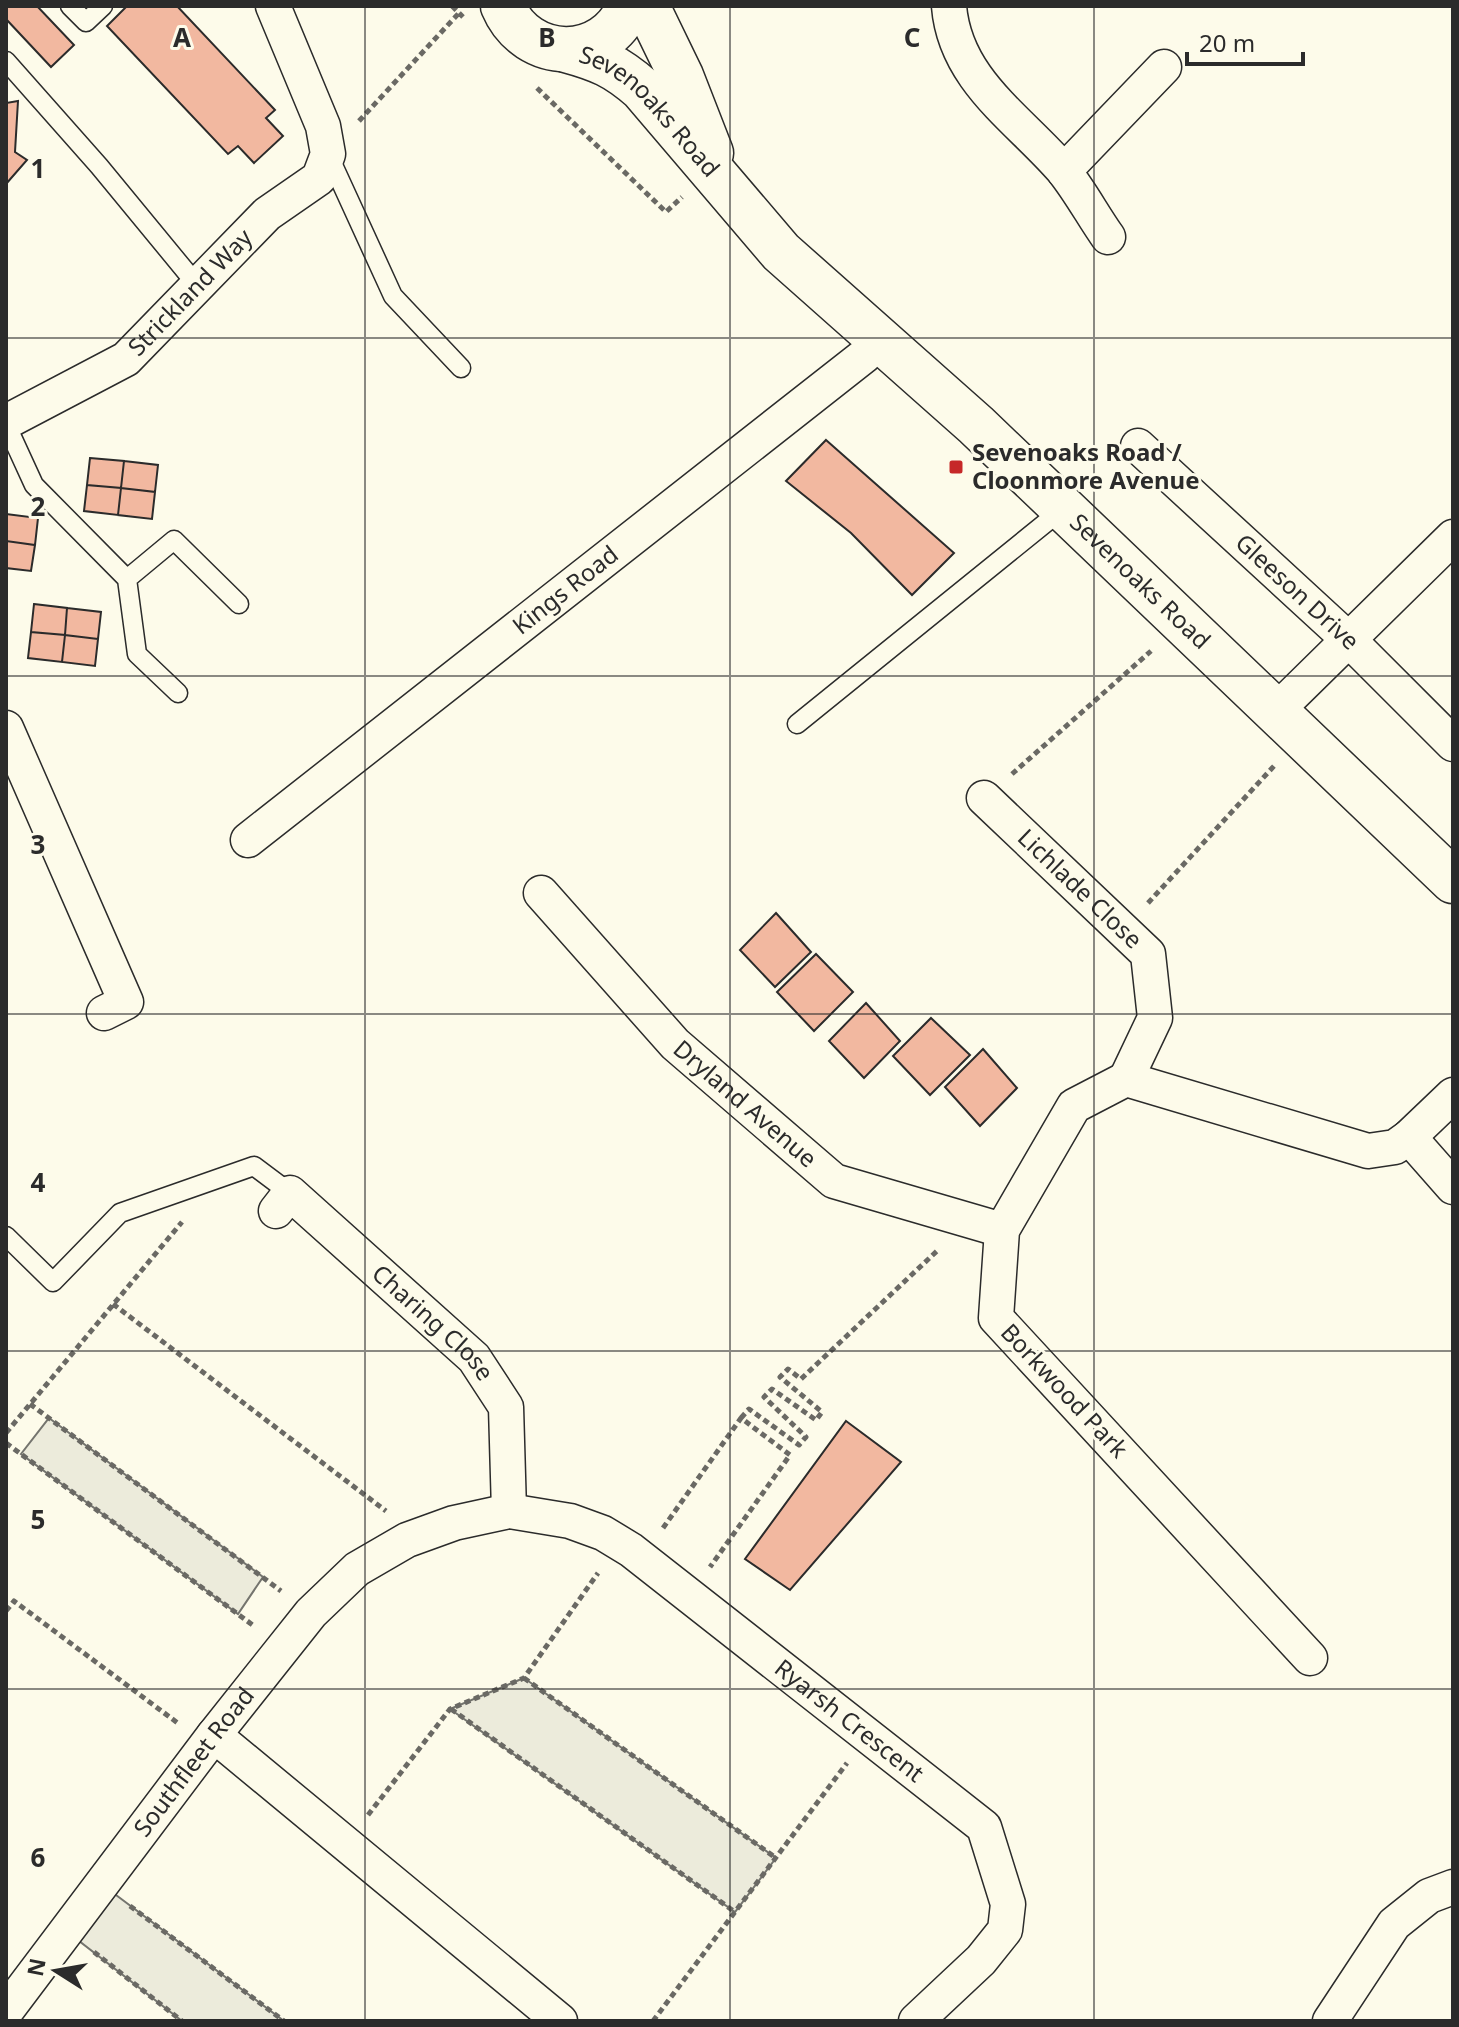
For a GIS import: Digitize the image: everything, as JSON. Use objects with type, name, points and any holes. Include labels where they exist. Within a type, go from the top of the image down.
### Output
[{"type":"main road","points":[[566,50],[588,46],[608,35],[624,19],[629,6]]},
{"type":"main road","name":"Sevenoaks Road","points":[[647,6],[681,76],[708,196]]},
{"type":"main road","name":"Sevenoaks Road","points":[[486,15],[508,18],[523,35],[543,46],[599,59],[622,71],[642,89],[708,196],[781,252],[1064,508],[1453,881]]},
{"type":"street","points":[[273,6],[325,140]]},
{"type":"street","points":[[949,6],[955,39],[972,75],[1064,171],[1108,237]]},
{"type":"street","points":[[1064,171],[1164,67]]},
{"type":"street","name":"Strickland Way","points":[[6,423],[126,359],[267,214],[319,178],[325,140]]},
{"type":"street","name":"Kings Road","points":[[248,840],[864,356],[879,339]]},
{"type":"street","name":"Gleeson Drive","points":[[1138,446],[1349,640],[1453,744]]},
{"type":"street","points":[[1289,724],[1349,640],[1453,537]]},
{"type":"street","points":[[6,728],[126,1002],[104,1013]]},
{"type":"street","name":"Lichlade Close","points":[[984,798],[1148,954],[1155,1018],[1126,1079]]},
{"type":"street","name":"Dryland Avenue","points":[[541,893],[675,1044],[834,1181],[1002,1230]]},
{"type":"street","points":[[1126,1079],[1368,1151],[1395,1147],[1453,1095]]},
{"type":"street","name":"Borkwood Park","points":[[1126,1079],[1074,1106],[1002,1230],[996,1318],[1310,1658]]},
{"type":"street","points":[[1409,1137],[1453,1187]]},
{"type":"street","name":"Charing Close","points":[[283,1202],[474,1358],[506,1407],[509,1511]]},
{"type":"street","name":"Southfleet Road","points":[[6,2011],[100,1883],[311,1613],[357,1569],[413,1538],[454,1523],[509,1511]]},
{"type":"street","name":"Ryarsh Crescent","points":[[509,1511],[570,1521],[603,1533],[690,1595],[984,1827],[1008,1904],[1005,1930],[981,1960],[916,2021]]},
{"type":"street","points":[[210,1740],[345,1844],[560,2021]]},
{"type":"street","points":[[1330,2021],[1394,1924],[1429,1896],[1453,1887]]},
{"type":"lane","points":[[70,6],[86,22],[103,6]]},
{"type":"lane","points":[[6,61],[99,166],[197,285]]},
{"type":"lane","points":[[325,140],[393,296],[461,368]]},
{"type":"lane","points":[[6,423],[34,485],[127,579],[137,654],[178,693]]},
{"type":"lane","points":[[797,724],[1064,508]]},
{"type":"lane","points":[[127,579],[174,540],[239,604]]},
{"type":"lane","points":[[6,1236],[53,1282],[120,1213],[254,1166],[283,1202]]},
{"type":"path","points":[[452,6],[459,13],[486,15]]},
{"type":"path","points":[[325,140],[459,13]]},
{"type":"path","points":[[528,79],[666,212],[682,197],[708,196]]},
{"type":"path","points":[[984,798],[1183,623]]},
{"type":"path","points":[[1123,930],[1289,724]]},
{"type":"path","points":[[6,1433],[218,1179]]},
{"type":"path","points":[[690,1595],[806,1437],[764,1397],[772,1389],[816,1420],[822,1412],[780,1377],[788,1369],[801,1379],[970,1220]]},
{"type":"path","points":[[113,1304],[413,1538]]},
{"type":"path","points":[[30,1404],[311,1613]]},
{"type":"path","points":[[345,1844],[450,1709],[524,1678],[749,1409],[799,1445]]},
{"type":"path","points":[[741,1418],[790,1455]]},
{"type":"path","points":[[6,1443],[284,1648]]},
{"type":"path","points":[[6,1611],[14,1601],[210,1740]]},
{"type":"path","points":[[524,1678],[776,1858]]},
{"type":"path","points":[[450,1709],[735,1912]]},
{"type":"path","points":[[653,2021],[868,1735]]},
{"type":"path","points":[[100,1883],[284,2021]]},
{"type":"path","points":[[65,1930],[182,2021]]},
{"type":"shaded area","points":[[49,1418],[263,1577],[238,1614],[21,1454]]},
{"type":"shaded area","points":[[524,1678],[776,1858],[735,1912],[450,1709]]},
{"type":"shaded area","points":[[100,1883],[284,2021],[182,2021],[65,1930]]},
{"type":"building","points":[[6,6],[37,6],[74,45],[51,67],[6,19]]},
{"type":"building","points":[[127,6],[177,6],[275,110],[266,118],[283,136],[254,163],[238,146],[228,154],[107,26]]},
{"type":"building","points":[[18,101],[15,152],[27,160],[6,184],[6,103]]},
{"type":"building","points":[[826,440],[954,553],[912,595],[851,533],[786,481]]},
{"type":"building","points":[[90,458],[124,461],[121,488],[87,485]]},
{"type":"building","points":[[124,461],[158,465],[155,492],[121,488]]},
{"type":"building","points":[[87,485],[121,488],[118,515],[84,511]]},
{"type":"building","points":[[121,488],[155,492],[152,519],[118,515]]},
{"type":"building","points":[[6,514],[38,518],[35,545],[6,541]]},
{"type":"building","points":[[6,541],[35,545],[31,571],[6,568]]},
{"type":"building","points":[[34,604],[67,608],[65,635],[31,632]]},
{"type":"building","points":[[67,608],[101,612],[98,639],[65,635]]},
{"type":"building","points":[[31,632],[65,635],[62,662],[28,658]]},
{"type":"building","points":[[65,635],[98,639],[95,666],[62,662]]},
{"type":"building","points":[[776,913],[811,952],[775,987],[740,950]]},
{"type":"building","points":[[816,954],[853,992],[814,1031],[777,992]]},
{"type":"building","points":[[866,1003],[900,1041],[864,1078],[829,1041]]},
{"type":"building","points":[[931,1018],[970,1055],[930,1095],[893,1056]]},
{"type":"building","points":[[983,1049],[1017,1088],[980,1126],[945,1087]]},
{"type":"building","points":[[846,1421],[901,1462],[790,1590],[745,1559]]},
{"type":"place","name":"Sevenoaks Road / Cloonmore Avenue","points":[[956,467]]}]
